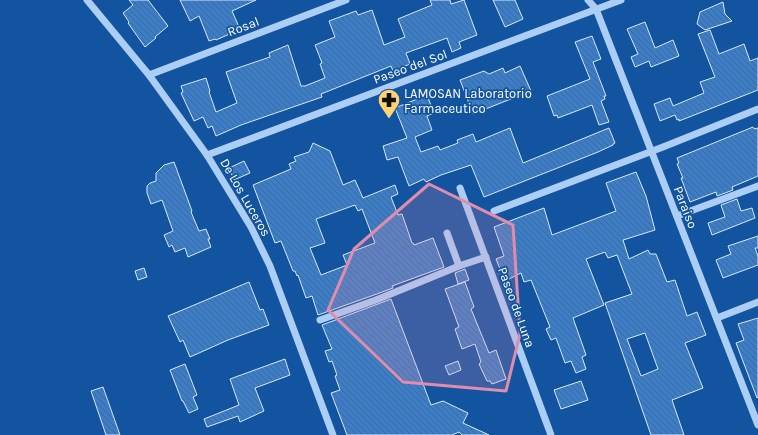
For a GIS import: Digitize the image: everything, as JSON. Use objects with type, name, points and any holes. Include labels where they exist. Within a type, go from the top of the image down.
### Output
[{"type":"street","name":"De Los Luceros","points":[[87,0],[149,75],[207,155],[251,227],[270,266],[333,435]]},
{"type":"street","name":"Rosal","points":[[149,75],[346,0]]},
{"type":"street","name":"Paraiso","points":[[588,0],[596,9],[758,425]]},
{"type":"street","name":"Paseo del Sol","points":[[207,155],[621,0]]},
{"type":"street","points":[[494,211],[758,109]]},
{"type":"street","points":[[677,216],[758,186]]},
{"type":"street","name":"Paseo de Luna","points":[[460,188],[551,435]]},
{"type":"street","points":[[447,233],[459,266]]},
{"type":"street","points":[[320,320],[486,257]]},
{"type":"street","points":[[717,318],[758,302]]},
{"type":"highlighted area","points":[[429,184],[513,225],[520,334],[506,391],[403,382],[328,310],[354,249]]},
{"type":"building","points":[[129,0],[148,0],[168,26],[145,47],[128,23],[129,22],[123,13],[133,5]]},
{"type":"building","points":[[180,0],[256,0],[232,11],[239,27],[233,30],[234,32],[216,40],[209,41],[199,16],[190,21]]},
{"type":"building","points":[[430,0],[450,0],[451,4],[464,0],[477,35],[459,42],[461,48],[452,52],[447,38],[406,53],[410,64],[393,71],[391,66],[321,94],[322,97],[241,125],[216,136],[212,126],[208,128],[203,117],[194,121],[181,93],[183,92],[181,86],[206,78],[216,112],[237,103],[226,72],[270,57],[269,53],[288,45],[301,86],[305,86],[325,78],[320,64],[322,63],[315,45],[335,37],[329,21],[356,11],[358,15],[372,10],[384,45],[405,37],[398,19],[432,5]]},
{"type":"building","points":[[493,0],[515,0],[523,19],[505,27]]},
{"type":"building","points":[[723,2],[725,14],[732,21],[705,30],[697,24],[700,12]]},
{"type":"building","points":[[645,22],[655,48],[673,40],[679,56],[651,67],[649,61],[635,67],[631,57],[638,54],[627,29]]},
{"type":"building","points":[[710,30],[719,54],[744,44],[750,61],[758,58],[758,90],[679,121],[675,115],[660,121],[654,104],[670,98],[673,106],[704,93],[700,82],[715,77],[698,34]]},
{"type":"building","points":[[592,36],[601,59],[593,62],[606,96],[604,96],[605,99],[601,101],[609,122],[599,125],[592,105],[558,118],[557,115],[554,116],[547,96],[590,79],[575,42]]},
{"type":"building","points":[[520,66],[531,91],[473,114],[460,80],[484,71],[489,74],[503,68],[505,73]]},
{"type":"building","points":[[427,95],[434,113],[427,116],[432,130],[415,137],[421,152],[438,146],[440,150],[458,143],[457,140],[473,134],[476,142],[510,128],[523,163],[609,128],[615,143],[598,152],[484,197],[471,165],[441,175],[426,182],[424,179],[409,186],[398,157],[387,160],[383,146],[407,138],[395,108]]},
{"type":"building","points":[[753,127],[754,129],[758,128],[758,176],[732,187],[733,190],[717,196],[716,192],[690,202],[681,178],[683,178],[677,164],[679,163],[677,158]]},
{"type":"building","points":[[313,143],[330,151],[343,185],[355,180],[363,198],[395,185],[398,194],[391,197],[398,215],[402,214],[412,243],[414,245],[433,238],[444,267],[392,286],[393,288],[318,315],[312,296],[306,298],[298,275],[297,276],[295,271],[293,271],[281,241],[275,243],[253,185],[291,169],[289,164],[296,161],[294,157],[309,152]],"holes":[[[355,205],[358,211],[362,209],[375,243],[343,255],[347,265],[321,275],[310,248],[325,243],[316,219]]]},
{"type":"building","points":[[244,161],[250,173],[234,180],[229,168]]},
{"type":"building","points":[[174,162],[199,231],[206,229],[210,239],[208,239],[211,247],[188,257],[185,248],[175,252],[172,245],[169,247],[164,235],[173,231],[162,200],[151,204],[147,193],[147,186],[156,181],[156,173],[164,165]]},
{"type":"building","points":[[636,172],[646,196],[655,230],[623,240],[629,259],[648,250],[650,254],[656,254],[667,282],[675,280],[687,316],[697,312],[706,335],[685,343],[703,388],[672,400],[684,435],[651,435],[605,303],[632,294],[617,255],[608,258],[605,252],[586,259],[604,305],[573,318],[586,355],[582,357],[586,369],[576,373],[571,361],[565,363],[556,338],[551,340],[546,329],[550,327],[531,280],[524,282],[521,273],[505,281],[496,259],[504,256],[494,227],[544,208],[552,235],[616,211],[606,183]],"holes":[[[645,333],[658,369],[641,376],[627,339]]]},
{"type":"building","points":[[737,199],[741,211],[752,208],[755,218],[712,235],[708,223],[725,217],[721,205]]},
{"type":"building","points":[[758,236],[758,248],[755,248],[758,256],[758,265],[723,278],[716,260],[731,254],[728,246]]},
{"type":"building","points":[[144,268],[147,277],[138,280],[135,271]]},
{"type":"building","points":[[465,269],[469,280],[458,284],[455,273]]},
{"type":"building","points":[[249,282],[260,310],[263,309],[269,325],[228,340],[190,357],[183,340],[180,342],[168,316]]},
{"type":"building","points":[[465,282],[474,307],[471,309],[489,353],[496,350],[506,379],[492,384],[490,381],[487,381],[479,364],[481,362],[475,344],[462,349],[455,329],[459,327],[445,289]]},
{"type":"building","points":[[391,299],[431,405],[443,401],[468,413],[463,423],[489,435],[462,435],[459,432],[452,435],[347,435],[331,393],[340,390],[332,361],[329,362],[325,351],[332,349],[322,325]]},
{"type":"building","points":[[758,318],[757,398],[736,343],[744,340],[738,324]]},
{"type":"building","points":[[285,359],[290,375],[255,388],[264,411],[240,422],[238,416],[207,427],[204,419],[239,405],[230,379]]},
{"type":"building","points":[[458,361],[461,370],[449,375],[445,366]]},
{"type":"building","points":[[185,364],[197,395],[193,397],[198,409],[189,413],[182,401],[170,370]]},
{"type":"building","points":[[581,381],[588,400],[561,409],[554,390]]},
{"type":"building","points":[[103,387],[120,435],[106,435],[91,391]]},
{"type":"place","name":"LAMOSAN Laboratorio Farmaceutico","points":[[389,120]]}]
